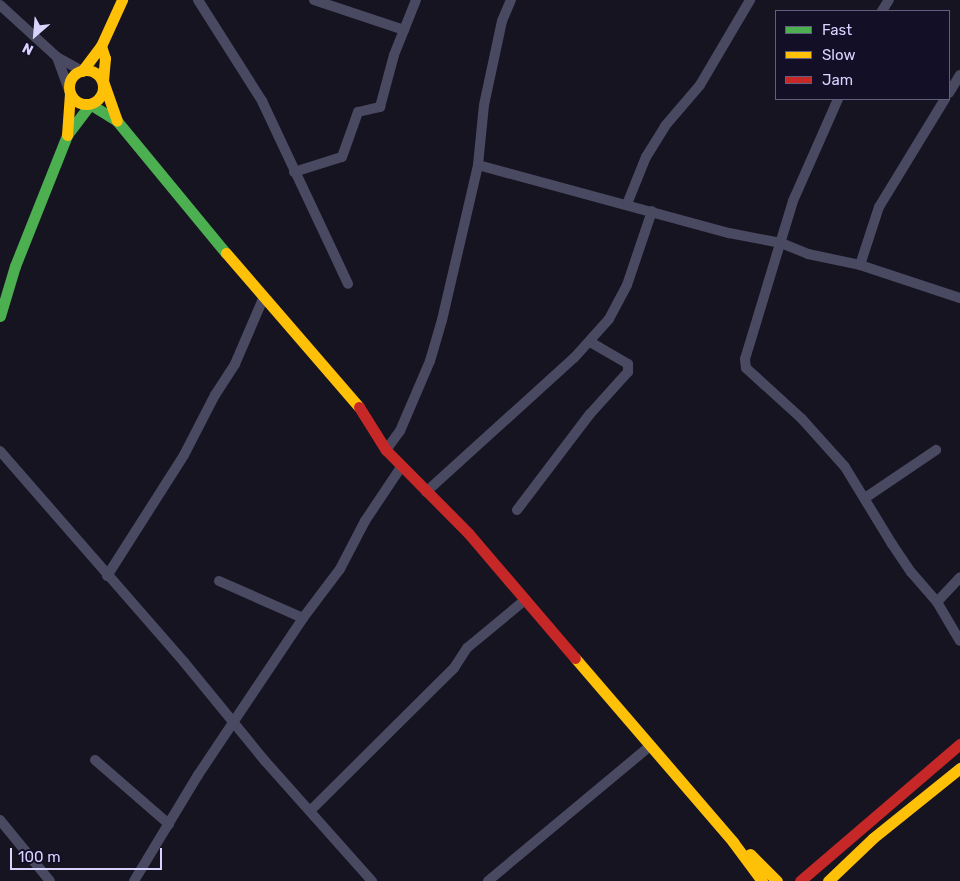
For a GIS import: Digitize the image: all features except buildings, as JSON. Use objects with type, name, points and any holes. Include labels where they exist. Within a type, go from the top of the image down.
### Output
[{"type":"street","points":[[67,135],[71,80],[82,71],[101,46],[122,0]]},
{"type":"street","points":[[198,0],[262,101],[294,172],[306,190],[348,284]]},
{"type":"street","points":[[314,0],[404,30]]},
{"type":"street","points":[[294,172],[342,158],[358,112],[375,109],[382,103],[394,55],[416,0]]},
{"type":"street","points":[[386,450],[400,431],[430,361],[442,320],[478,165],[484,105],[502,22],[511,0]]},
{"type":"street","points":[[627,204],[637,176],[660,134],[700,85],[750,0]]},
{"type":"street","points":[[0,5],[57,57],[82,71],[91,71],[103,81],[117,121]]},
{"type":"street","points":[[0,316],[15,266],[67,135],[90,104],[102,95],[105,58],[101,46]]},
{"type":"street","points":[[57,57],[70,93],[79,103],[90,104],[117,121],[263,299],[358,406],[386,450],[469,534],[733,842],[762,881]]},
{"type":"street","points":[[950,91],[960,76]]},
{"type":"street","points":[[838,100],[810,158],[745,359],[746,368],[825,443],[865,498],[911,572],[937,602],[960,642]]},
{"type":"street","points":[[860,265],[879,207],[944,100]]},
{"type":"street","points":[[478,165],[541,184],[627,204],[729,233],[781,243],[808,254],[860,265],[960,298]]},
{"type":"street","points":[[426,492],[590,342],[617,307],[652,211]]},
{"type":"street","points":[[107,576],[184,455],[215,395],[235,364],[263,299]]},
{"type":"street","points":[[518,510],[590,414],[628,372],[628,364],[590,342]]},
{"type":"street","points":[[865,498],[936,450]]},
{"type":"street","points":[[0,452],[184,662],[234,725],[372,881]]},
{"type":"street","points":[[134,881],[198,775],[234,725],[303,618],[340,570],[365,521],[401,467]]},
{"type":"street","points":[[937,602],[960,577]]},
{"type":"street","points":[[219,581],[303,618]]},
{"type":"street","points":[[311,810],[386,731],[454,668],[467,648],[525,600]]},
{"type":"street","points":[[800,881],[960,744]]},
{"type":"street","points":[[488,881],[650,746]]},
{"type":"street","points":[[95,760],[169,824]]},
{"type":"street","points":[[828,881],[874,838],[960,768]]},
{"type":"street","points":[[0,820],[50,881]]},
{"type":"street","points":[[733,842],[752,855],[777,881]]},
{"type":"traffic: fast","points":[[0,316],[15,266],[67,135],[90,104],[117,121],[226,253]]},
{"type":"traffic: slow","points":[[82,71],[101,46],[122,0]]},
{"type":"traffic: slow","points":[[101,46],[105,58],[103,81],[117,121]]},
{"type":"traffic: slow","points":[[86,70],[98,75],[103,87],[98,99],[86,104],[74,99],[69,87],[74,75],[86,70]]},
{"type":"traffic: slow","points":[[67,135],[70,93]]},
{"type":"traffic: slow","points":[[226,253],[359,407]]},
{"type":"traffic: slow","points":[[575,658],[733,842],[762,881]]},
{"type":"traffic: slow","points":[[828,881],[873,838],[960,768]]},
{"type":"traffic: slow","points":[[750,854],[777,881]]},
{"type":"traffic: jam","points":[[359,407],[386,450],[469,534],[575,658]]},
{"type":"traffic: jam","points":[[800,881],[960,744]]}]
